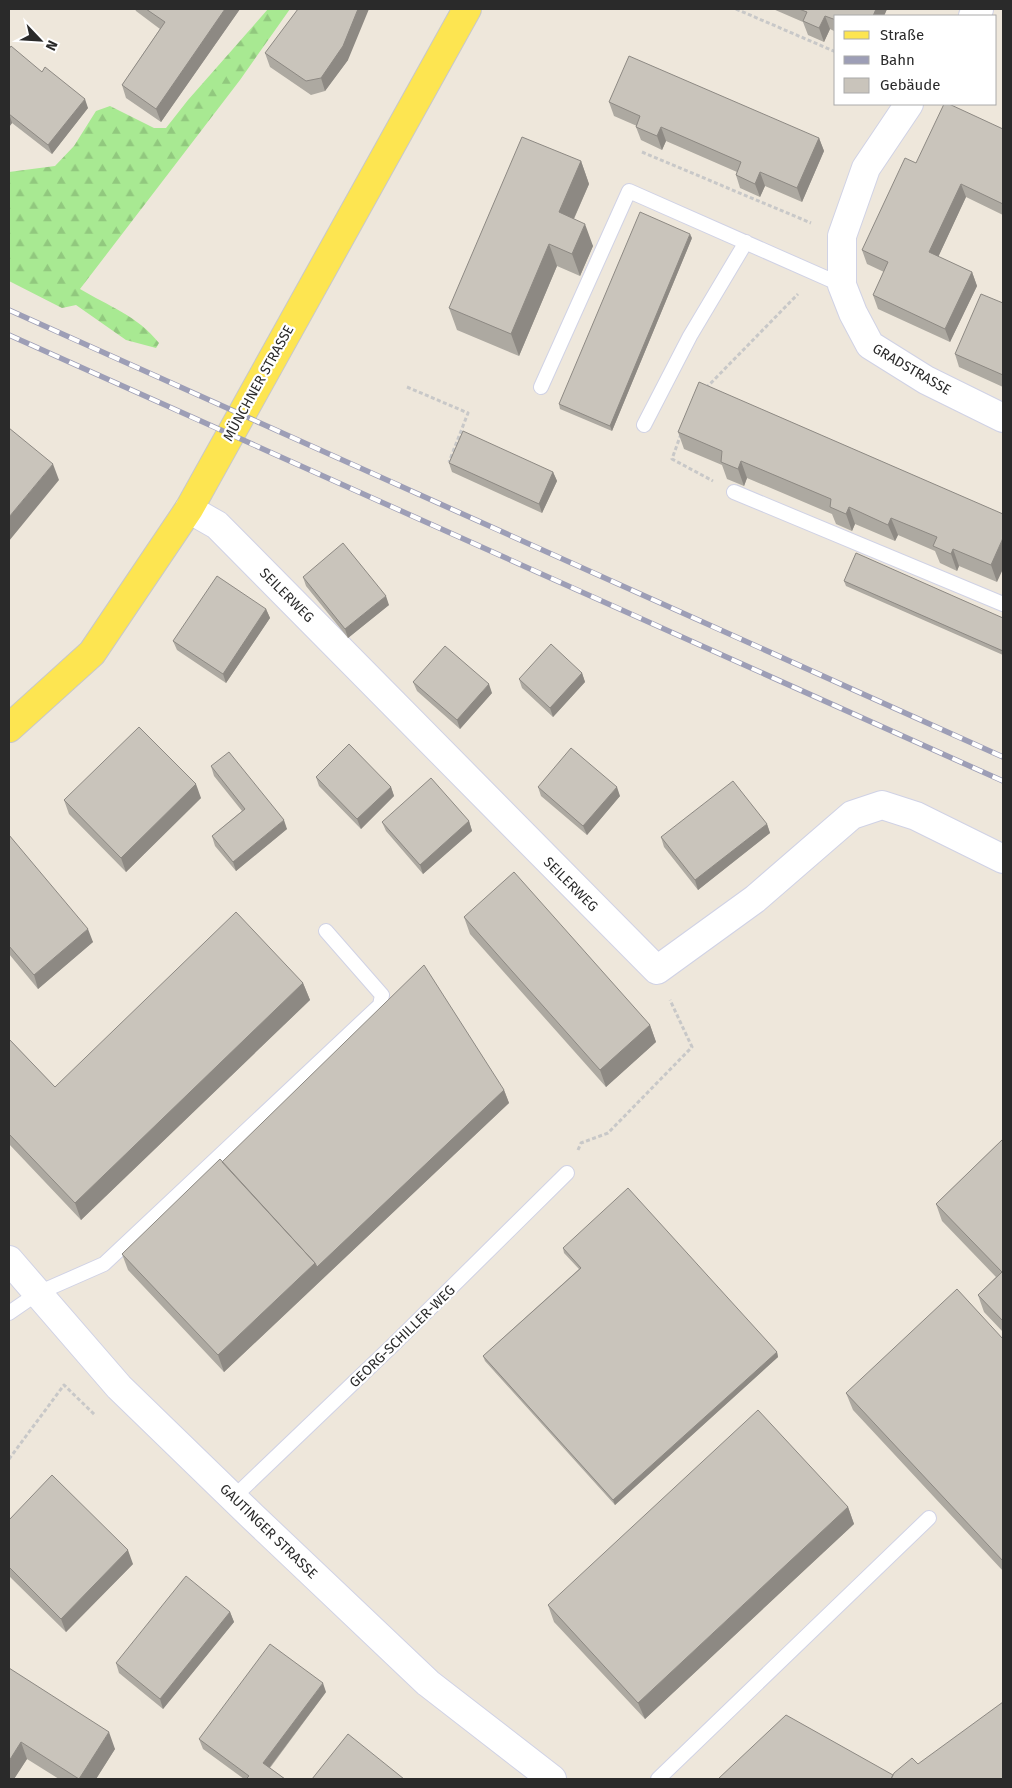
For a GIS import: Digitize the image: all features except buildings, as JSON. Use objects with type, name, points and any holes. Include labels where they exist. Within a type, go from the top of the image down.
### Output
[{"type":"main road","name":"MÜNCHNER STRASSE","points":[[9,728],[92,653],[189,509],[467,9]]},
{"type":"street","name":"GRADSTRASSE","points":[[908,105],[866,168],[842,236],[842,285],[853,313],[870,345],[926,380],[1003,418]]},
{"type":"street","name":"SEILERWEG","points":[[189,509],[217,525],[657,970]]},
{"type":"street","points":[[657,970],[755,899],[852,815],[882,806],[916,816],[1003,859]]},
{"type":"street","name":"GAUTINGER STRASSE","points":[[9,1260],[119,1387],[428,1683],[552,1779]]},
{"type":"lane","points":[[541,387],[629,191],[842,285]]},
{"type":"lane","points":[[644,425],[690,336],[746,242]]},
{"type":"lane","points":[[734,492],[1003,604]]},
{"type":"lane","points":[[9,1313],[38,1293],[104,1264],[380,1005],[382,995],[326,931]]},
{"type":"lane","name":"GEORG-SCHILLER-WEG","points":[[234,1497],[393,1345],[567,1173]]},
{"type":"lane","points":[[658,1779],[929,1518]]},
{"type":"path","points":[[736,9],[834,51]]},
{"type":"path","points":[[642,152],[842,236]]},
{"type":"path","points":[[702,392],[817,273]]},
{"type":"path","points":[[407,387],[468,413],[449,462]]},
{"type":"path","points":[[682,434],[672,460],[734,492]]},
{"type":"path","points":[[567,1173],[581,1143],[608,1133],[692,1047],[657,970]]},
{"type":"path","points":[[9,1459],[64,1385],[94,1415]]},
{"type":"green space","points":[[268,9],[290,9],[240,80],[80,289],[122,312],[142,326],[159,343],[156,348],[126,340],[76,305],[62,308],[9,281],[9,172],[55,166],[74,146],[96,111],[110,106],[154,128],[166,128],[188,100]]},
{"type":"railway","points":[[9,310],[1003,757]]},
{"type":"railway","points":[[9,335],[1003,781]]}]
